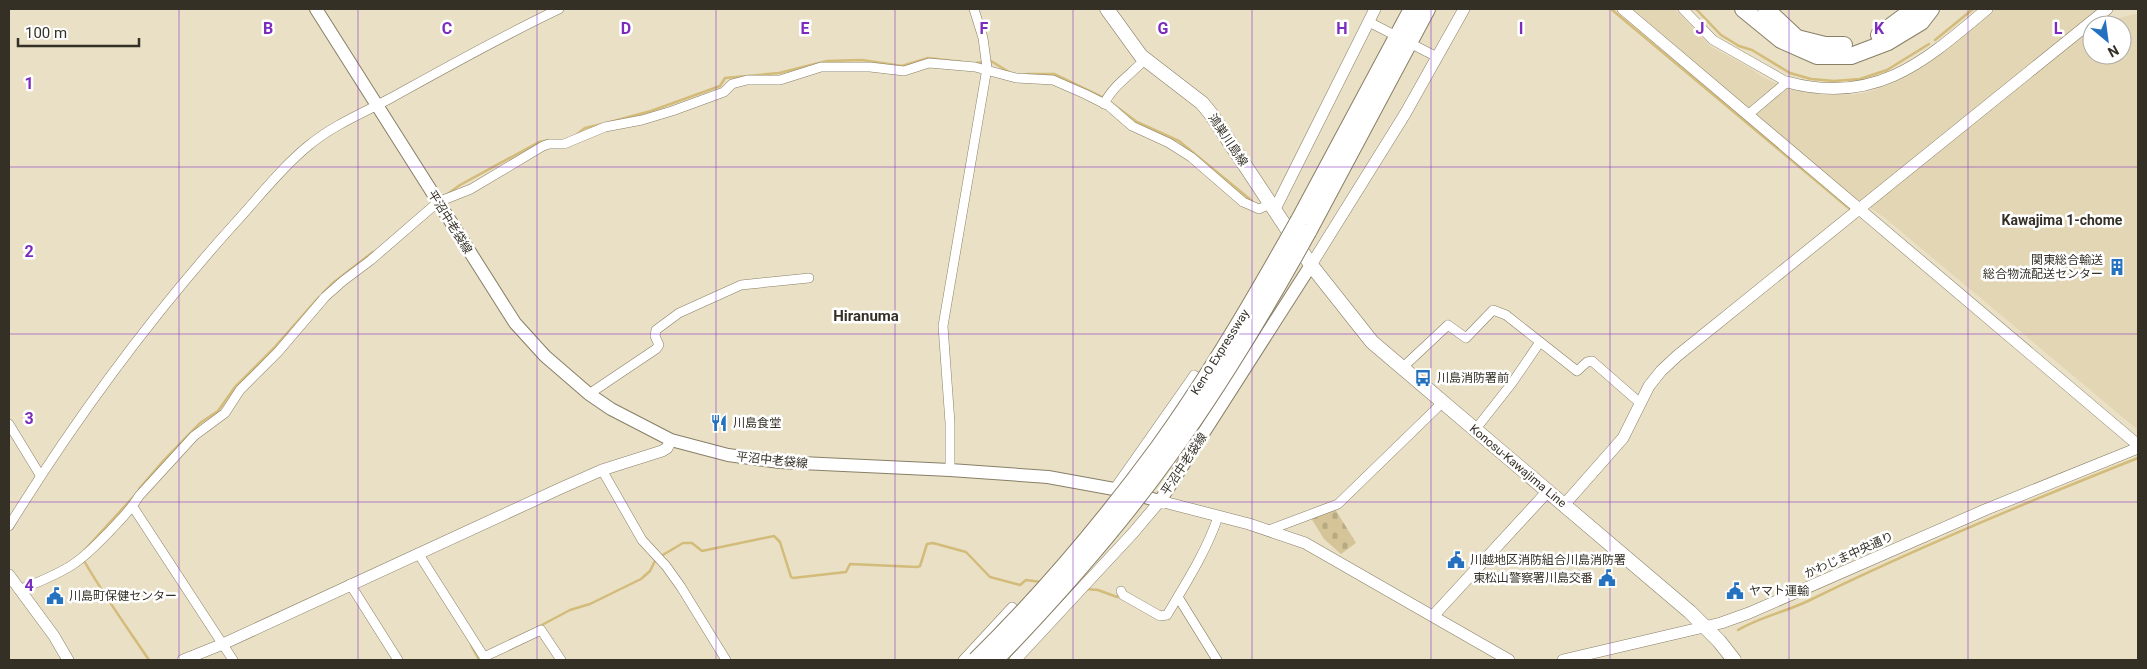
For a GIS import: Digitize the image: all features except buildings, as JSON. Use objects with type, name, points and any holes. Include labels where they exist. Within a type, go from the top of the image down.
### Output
[{"type":"highway","points":[[1398,37],[1399,9]]},
{"type":"highway","name":"Ken-O Expressway","points":[[995,660],[1092,555],[1170,455],[1217,385],[1304,226],[1412,9]]},
{"type":"highway","name":"Ken-O Expressway","points":[[976,660],[1057,573],[1123,494],[1158,448],[1304,226],[1346,134],[1398,37],[1428,9]]},
{"type":"highway","points":[[1743,9],[1780,40],[1817,56],[1851,56],[1888,42],[1914,13],[1941,9]]},
{"type":"highway","points":[[1766,9],[1797,38],[1825,45],[1852,45],[1869,41],[1914,13],[1931,9]]},
{"type":"main road","name":"平沼中老袋線","points":[[316,9],[515,323],[545,356],[589,394],[631,420],[671,440],[728,455],[772,461],[950,470],[1048,478],[1114,488],[1160,501],[1311,265]]},
{"type":"main road","name":"鴻巣川島線","points":[[1107,9],[1130,42],[1145,59],[1202,103],[1211,114],[1311,265]]},
{"type":"main road","name":"Konosu-Kawajima Line","points":[[1311,265],[1359,328],[1401,369],[1706,626],[1734,660]]},
{"type":"street","points":[[9,526],[40,475],[149,323],[192,271],[290,162],[327,133],[520,27],[559,9]]},
{"type":"street","points":[[950,470],[950,423],[944,326],[986,68],[983,38],[974,9]]},
{"type":"street","points":[[19,590],[52,576],[74,564],[87,554],[132,507],[138,496],[194,436],[225,413],[240,390],[278,352],[330,292],[438,202],[471,188],[543,146],[564,144],[605,127],[642,120],[672,111],[724,92],[732,84],[743,81],[780,80],[821,66],[870,67],[904,71],[929,63],[986,68],[1016,78],[1053,80],[1105,101],[1132,126],[1169,143],[1191,157],[1243,202],[1259,209],[1272,208],[1375,9]]},
{"type":"street","points":[[1311,265],[1405,114],[1464,9]]},
{"type":"street","points":[[1623,9],[2138,445]]},
{"type":"street","points":[[1683,9],[1713,40],[1787,82],[1807,87],[1834,89],[1862,87],[1878,83],[1919,62],[1987,9]]},
{"type":"street","points":[[1564,505],[1623,438],[1649,386],[1677,356],[2107,9]]},
{"type":"street","points":[[1369,22],[1437,57]]},
{"type":"street","points":[[1105,101],[1145,59]]},
{"type":"street","points":[[1749,114],[1787,82]]},
{"type":"street","points":[[589,394],[656,350],[658,345],[655,336],[656,330],[679,313],[741,285],[808,278]]},
{"type":"street","points":[[1401,369],[1448,325],[1466,338],[1492,310],[1506,315],[1576,371],[1587,362],[1592,361],[1640,403]]},
{"type":"street","points":[[1475,430],[1512,383],[1540,342]]},
{"type":"street","points":[[1114,488],[1194,375],[1227,397]]},
{"type":"street","points":[[1270,530],[1338,504],[1442,403]]},
{"type":"street","points":[[9,424],[40,475]]},
{"type":"street","points":[[183,660],[222,644],[602,470],[662,451],[667,448],[671,440]]},
{"type":"street","name":"かわじま中央通り","points":[[1564,660],[1706,626],[1749,613],[1987,509],[2138,448]]},
{"type":"street","points":[[602,470],[642,540],[666,566],[681,587],[726,660]]},
{"type":"street","points":[[1433,616],[1548,491]]},
{"type":"street","points":[[1015,660],[1133,533],[1160,501],[1270,530],[1305,543],[1508,660]]},
{"type":"street","points":[[132,507],[233,660]]},
{"type":"street","points":[[1121,591],[1123,595],[1139,605],[1165,617],[1212,535],[1218,517]]},
{"type":"street","points":[[418,553],[484,657],[541,630],[561,660]]},
{"type":"street","points":[[9,575],[54,636],[68,660]]},
{"type":"street","points":[[350,584],[398,660]]},
{"type":"street","points":[[1178,597],[1217,660]]},
{"type":"street","points":[[963,660],[1012,607],[1039,636]]},
{"type":"shaded area","points":[[1628,9],[1675,9],[1710,46],[1761,76],[1788,89],[1824,95],[1851,95],[1869,92],[1894,82],[1926,62],[1993,9],[2094,9],[2105,15],[2082,15],[2082,65],[2132,65],[2131,15],[2138,13],[2138,430],[1885,218],[1847,192]]},
{"type":"green space","points":[[1335,509],[1356,543],[1341,554],[1324,539],[1311,518]]},
{"type":"waterway","points":[[1611,9],[1851,210]]},
{"type":"waterway","points":[[1696,9],[1721,35],[1739,46],[1752,50],[1790,73],[1811,79],[1834,81],[1860,79],[1887,70],[1929,44]]},
{"type":"waterway","points":[[1935,40],[1973,9]]},
{"type":"waterway","points":[[610,122],[651,111],[720,86],[725,78],[779,73],[827,61],[862,60],[902,66],[928,58],[963,62]]},
{"type":"waterway","points":[[976,63],[991,61],[1009,72]]},
{"type":"waterway","points":[[1027,74],[1054,74],[1106,99]]},
{"type":"waterway","points":[[1110,102],[1137,122],[1179,141],[1252,201]]},
{"type":"waterway","points":[[576,135],[585,128],[602,124]]},
{"type":"waterway","points":[[446,195],[460,185],[539,142],[549,140]]},
{"type":"waterway","points":[[323,293],[373,252]]},
{"type":"waterway","points":[[139,489],[200,423],[218,411],[235,387],[274,348],[319,297]]},
{"type":"waterway","points":[[1738,630],[1799,605],[1972,526],[2138,458]]},
{"type":"waterway","points":[[81,554],[136,494]]},
{"type":"waterway","points":[[661,556],[683,543],[692,543],[702,551],[774,536],[780,542],[791,577],[793,578],[846,572],[850,564],[917,567],[920,566],[927,544],[933,543],[966,552],[990,577],[1020,585],[1026,580],[1041,582]]},
{"type":"waterway","points":[[83,559],[149,660]]},
{"type":"waterway","points":[[538,627],[570,610],[590,604],[641,579],[650,571],[656,559]]},
{"type":"waterway","points":[[1086,589],[1098,590],[1117,597],[1121,594]]},
{"type":"waterway","points":[[471,645],[478,658],[480,656]]},
{"type":"place","name":"関東総合輸送 総合物流配送センター","points":[[2117,267]]},
{"type":"place","name":"川島消防署前","points":[[1423,378]]},
{"type":"place","name":"川島食堂","points":[[719,423]]},
{"type":"place","name":"川越地区消防組合川島消防署","points":[[1456,560]]},
{"type":"place","name":"東松山警察署川島交番","points":[[1607,578]]},
{"type":"place","name":"ヤマト運輸","points":[[1735,591]]},
{"type":"place","name":"川島町保健センター","points":[[55,596]]},
{"type":"district","name":"Kawajima 1-chome","points":[[2062,220]]},
{"type":"district","name":"Hiranuma","points":[[866,316]]}]
